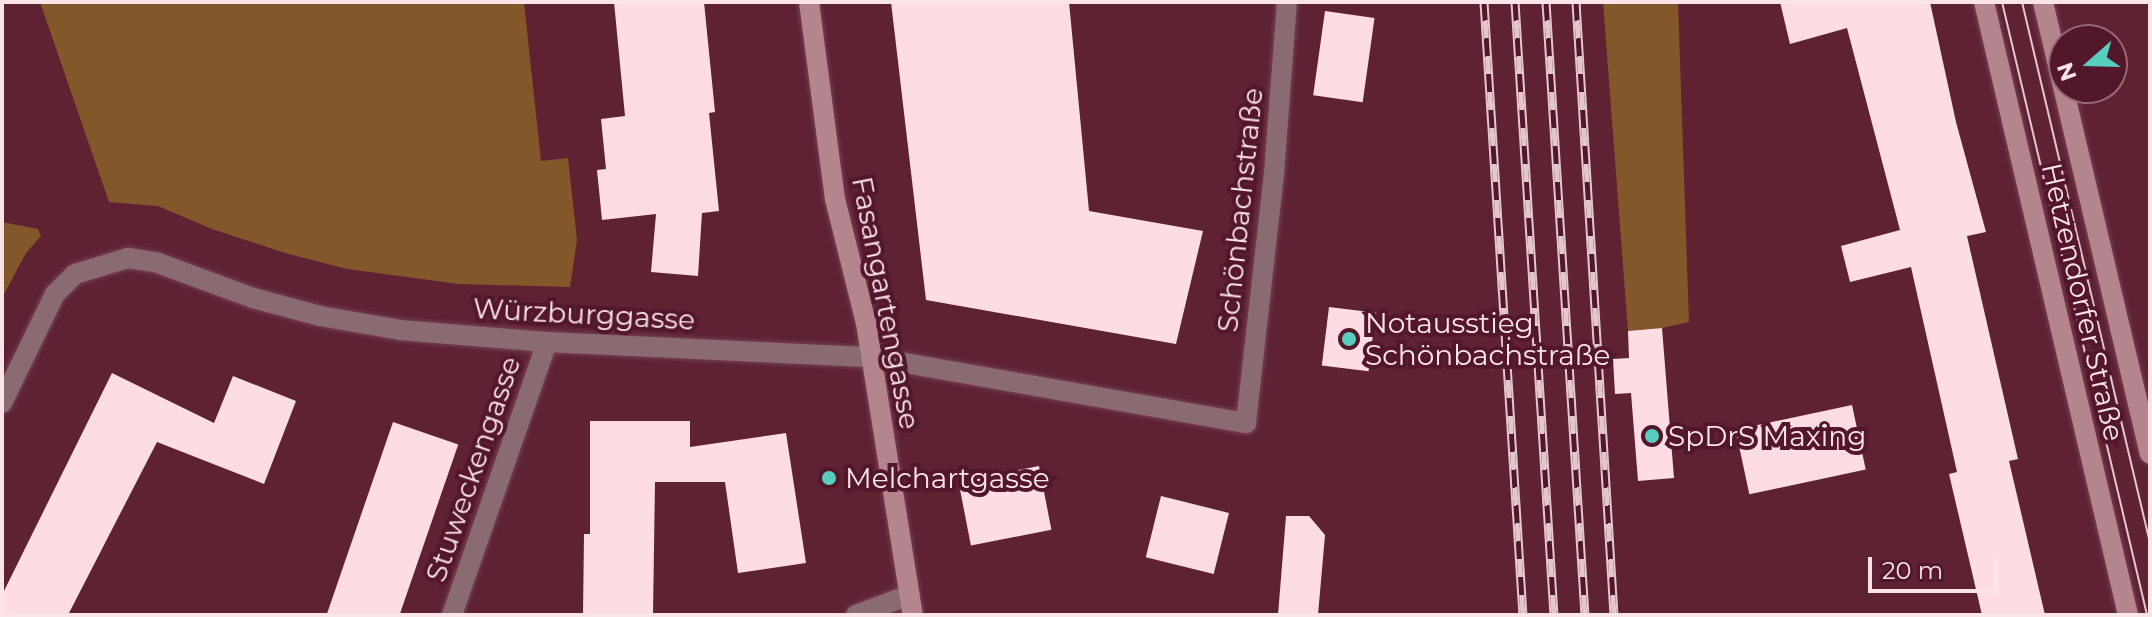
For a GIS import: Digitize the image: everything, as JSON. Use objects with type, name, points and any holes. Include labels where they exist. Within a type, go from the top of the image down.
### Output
[{"type":"main road","name":"Fasangartengasse","points":[[809,2],[835,199],[871,357],[911,605]]},
{"type":"main road","name":"Hetzendorfer Straße","points":[[1984,2],[2128,615]]},
{"type":"main road","name":"Hetzendorfer Straße","points":[[2043,2],[2150,454]]},
{"type":"street","name":"Schönbachstraße","points":[[1246,423],[1274,174],[1287,2]]},
{"type":"street","name":"Würzburggasse","points":[[2,403],[55,294],[75,274],[128,258],[158,263],[253,298],[320,316],[400,330],[547,342],[871,357],[1246,423]]},
{"type":"street","name":"Stuweckengasse","points":[[452,615],[547,342]]},
{"type":"street","points":[[856,615],[911,605]]},
{"type":"shaded area","points":[[40,2],[524,2],[541,161],[568,158],[577,240],[570,287],[459,284],[347,269],[212,229],[158,206],[109,202]]},
{"type":"shaded area","points":[[1603,2],[1678,2],[1689,322],[1628,331]]},
{"type":"shaded area","points":[[2,222],[38,229],[41,236],[26,253],[2,298]]},
{"type":"building","points":[[614,2],[704,2],[715,112],[709,113],[719,211],[702,213],[698,276],[651,272],[656,214],[602,220],[597,170],[606,169],[601,119],[625,116]]},
{"type":"building","points":[[891,2],[1069,2],[1089,211],[1203,231],[1176,344],[926,300]]},
{"type":"building","points":[[1780,2],[1930,2],[1956,122],[1986,232],[1967,236],[2018,459],[2009,461],[2045,615],[1982,615],[1949,474],[1957,472],[1911,267],[1850,282],[1841,246],[1900,230],[1847,28],[1790,44]]},
{"type":"building","points":[[1325,11],[1375,18],[1363,102],[1313,95]]},
{"type":"building","name":"Notausstieg Schönbachstraße","points":[[1329,307],[1376,313],[1368,371],[1322,366]]},
{"type":"building","name":"SpDrS Maxing","points":[[1662,328],[1674,478],[1638,481],[1631,393],[1615,394],[1613,359],[1629,358],[1628,331]]},
{"type":"building","points":[[112,373],[214,423],[233,376],[296,401],[264,484],[157,442],[68,615],[2,615],[2,595]]},
{"type":"building","points":[[1852,405],[1866,470],[1749,494],[1736,430]]},
{"type":"building","points":[[590,421],[690,421],[690,447],[786,433],[806,563],[738,573],[725,482],[655,482],[653,615],[583,615],[584,534],[590,534]]},
{"type":"building","points":[[393,422],[458,444],[400,615],[327,615]]},
{"type":"building","points":[[1039,466],[1051,530],[971,545],[959,482]]},
{"type":"building","points":[[1161,496],[1229,513],[1214,574],[1146,557]]},
{"type":"building","points":[[1286,516],[1309,516],[1325,535],[1318,615],[1278,615]]},
{"type":"tram line","points":[[2002,2],[2147,615]]},
{"type":"tram line","points":[[2022,2],[2150,543]]},
{"type":"railway","points":[[1484,2],[1523,615]]},
{"type":"railway","points":[[1515,2],[1554,615]]},
{"type":"railway","points":[[1546,2],[1585,615]]},
{"type":"railway","points":[[1576,2],[1614,615]]},
{"type":"place","name":"Notausstieg Schönbachstraße","points":[[1349,339]]},
{"type":"place","name":"SpDrS Maxing","points":[[1652,436]]},
{"type":"place","name":"Melchartgasse","points":[[829,478]]}]
